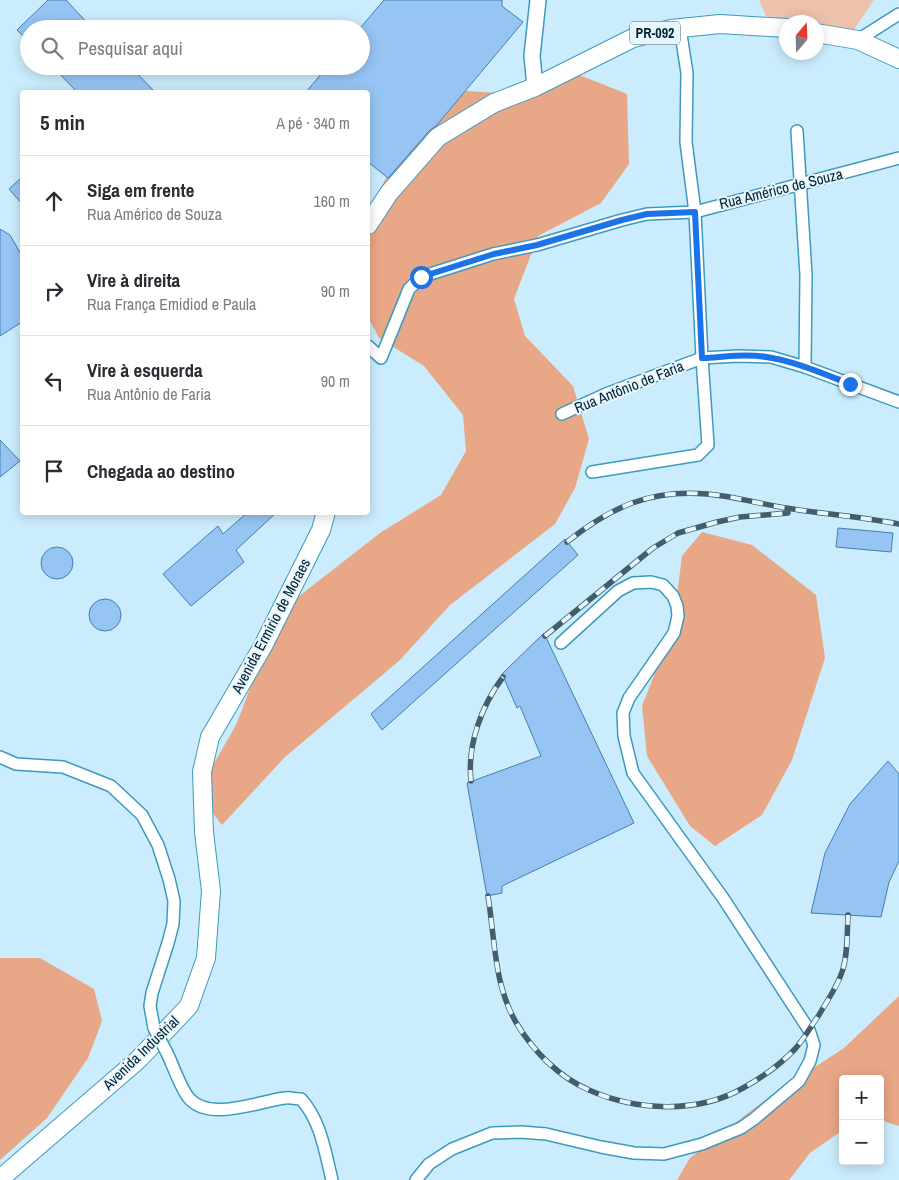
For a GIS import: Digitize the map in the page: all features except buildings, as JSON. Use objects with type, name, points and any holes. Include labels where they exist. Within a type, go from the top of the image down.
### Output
[{"type":"main road","points":[[370,222],[389,193],[438,137],[494,103],[534,87],[532,56],[538,0]]},
{"type":"main road","name":"PR-092","points":[[534,87],[632,38],[671,29],[720,24],[779,28]]},
{"type":"main road","points":[[824,34],[858,40],[899,59]]},
{"type":"main road","name":"Avenida Ermirio de Moraes","points":[[210,737],[263,646],[321,530],[325,515]]},
{"type":"main road","name":"Avenida Industrial","points":[[0,1179],[138,1060],[189,1006],[206,958],[211,891],[204,832],[202,772],[210,737]]},
{"type":"street","points":[[858,40],[899,14]]},
{"type":"street","points":[[592,472],[698,454],[708,445],[695,212],[686,142],[687,73],[680,28]]},
{"type":"street","points":[[797,131],[806,275],[805,367]]},
{"type":"street","name":"Rua Américo de Souza","points":[[370,348],[381,358],[409,289],[421,277],[494,254],[537,245],[622,220],[647,214],[695,212],[899,158]]},
{"type":"street","name":"Rua Antônio de Faria","points":[[562,414],[606,394],[702,358],[738,356],[771,358],[805,367],[899,402]]},
{"type":"street","points":[[416,1180],[429,1164],[452,1149],[492,1133],[521,1132],[546,1134],[601,1147],[664,1154],[702,1144],[741,1128],[754,1119],[799,1081],[810,1061],[814,1045],[809,1030],[723,898],[633,772],[624,736],[623,713],[629,698],[674,633],[678,616],[673,596],[663,585],[651,582],[633,583],[618,591],[561,643]]},
{"type":"street","points":[[0,757],[16,764],[63,767],[111,786],[142,815],[158,845],[174,901],[168,943],[152,993],[150,1006],[154,1028],[188,1098],[199,1106],[222,1110],[288,1098],[300,1099],[310,1109],[320,1135],[332,1180]]},
{"type":"shaded area","points":[[759,0],[874,0],[853,31],[824,26],[824,15],[779,15],[779,18],[766,16]]},
{"type":"shaded area","points":[[577,74],[627,94],[629,164],[601,203],[538,236],[514,299],[525,336],[573,386],[589,439],[575,488],[555,524],[450,605],[400,660],[285,757],[222,825],[197,793],[236,725],[280,611],[380,533],[441,495],[466,451],[463,415],[424,366],[379,338],[370,321],[370,210],[372,203],[416,125],[466,91],[517,94]]},
{"type":"shaded area","points":[[702,532],[752,545],[816,595],[825,658],[792,760],[762,815],[715,846],[690,826],[647,756],[642,706],[673,627],[682,556]]},
{"type":"shaded area","points":[[0,958],[40,958],[94,989],[102,1021],[88,1058],[47,1118],[0,1160]]},
{"type":"shaded area","points":[[899,996],[899,1126],[884,1121],[884,1075],[839,1075],[839,1133],[810,1153],[789,1180],[677,1180],[690,1158],[769,1097],[844,1048]]},
{"type":"railway","points":[[567,542],[599,519],[616,510],[632,503],[667,494],[717,495],[786,508],[899,524]]},
{"type":"railway","points":[[545,636],[653,548],[678,533],[740,517],[788,513]]},
{"type":"railway","points":[[471,781],[470,767],[474,739],[483,712],[503,677]]},
{"type":"railway","points":[[488,896],[496,962],[504,994],[517,1024],[539,1054],[567,1078],[589,1090],[627,1102],[667,1107],[707,1102],[743,1088],[764,1075],[795,1049],[819,1015],[840,978],[846,951],[848,915]]},
{"type":"route","points":[[421,277],[494,254],[537,245],[647,214],[695,212],[702,358],[738,356],[771,358],[805,367],[850,384]]}]
